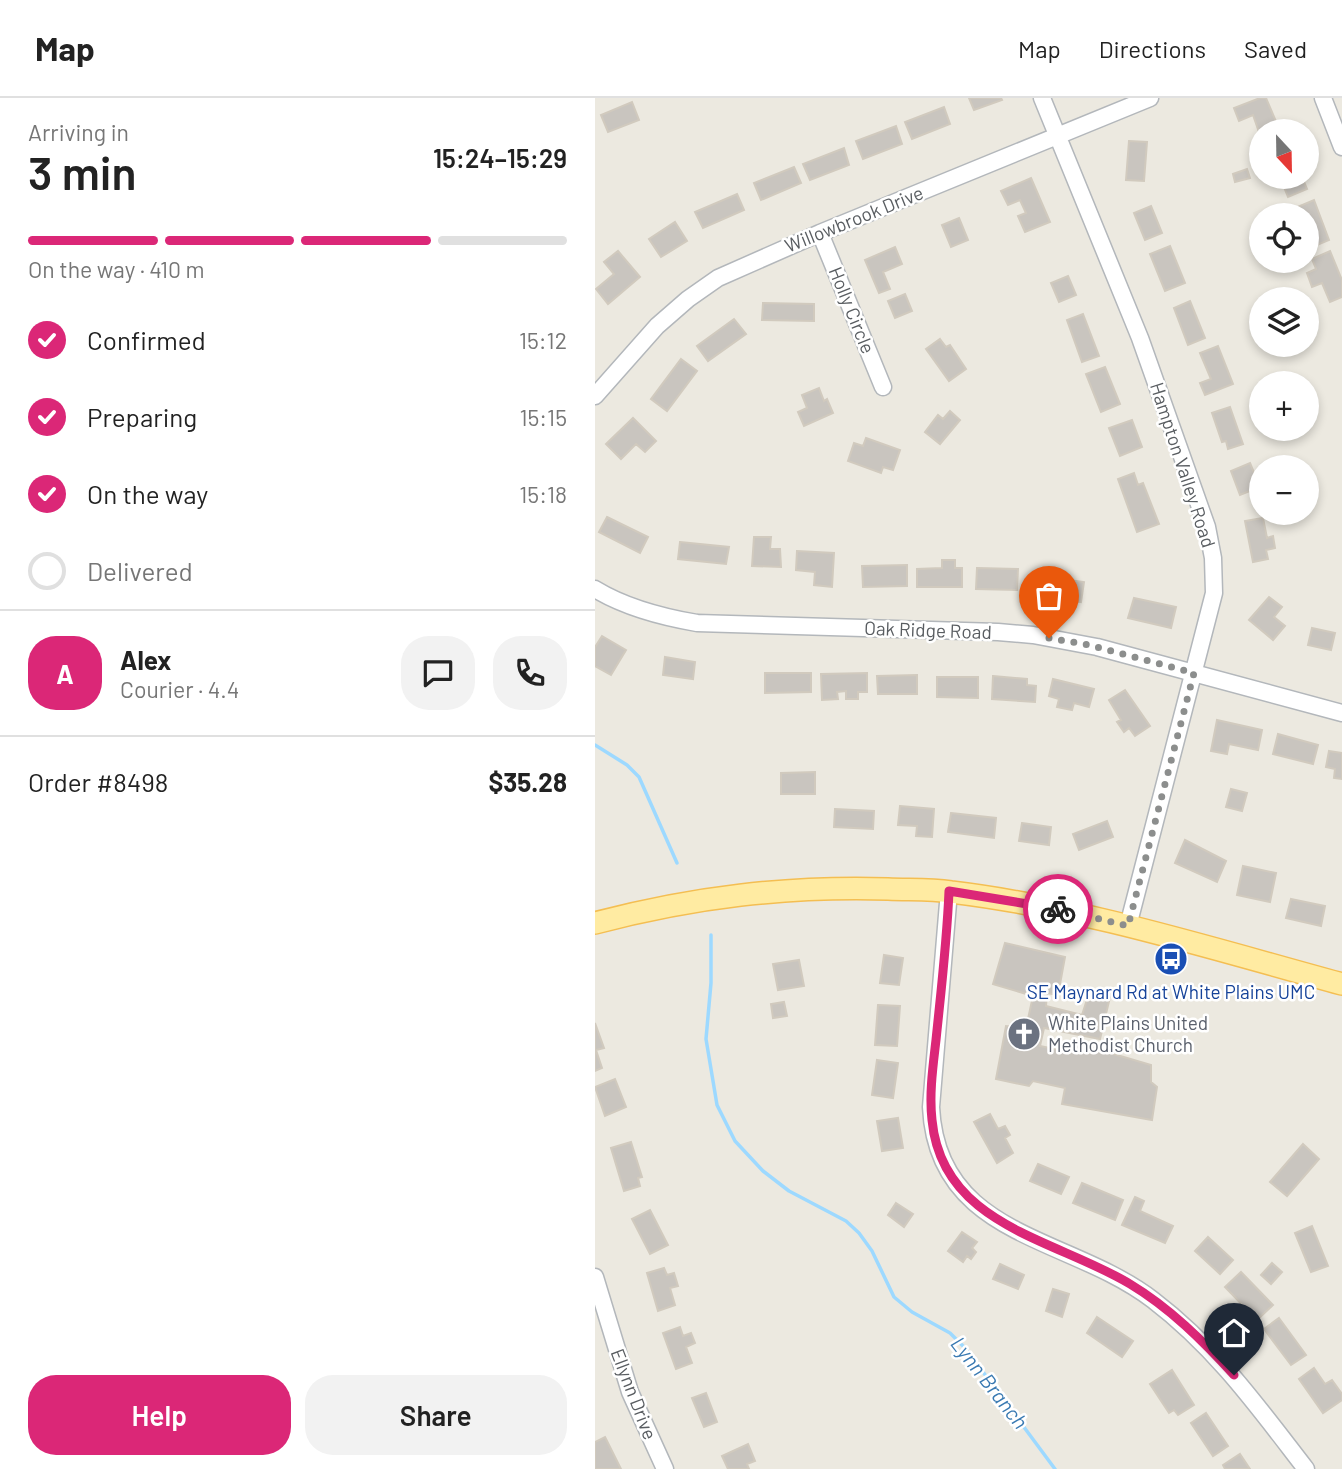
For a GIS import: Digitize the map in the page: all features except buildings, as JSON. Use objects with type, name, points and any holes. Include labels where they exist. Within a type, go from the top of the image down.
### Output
[{"type":"main road","points":[[595,923],[698,899],[774,890],[837,888],[949,891],[1057,908],[1342,984]]},
{"type":"street","name":"Hampton Valley Road","points":[[1042,98],[1140,338],[1211,539],[1214,593],[1128,926]]},
{"type":"street","name":"Willowbrook Drive","points":[[595,396],[657,326],[698,291],[738,268],[1150,98]]},
{"type":"street","points":[[1323,98],[1342,147]]},
{"type":"street","name":"Holly Circle","points":[[820,233],[883,387]]},
{"type":"street","name":"Oak Ridge Road","points":[[595,589],[654,614],[697,623],[1033,635],[1089,645],[1342,713]]},
{"type":"street","points":[[949,891],[931,1107],[934,1136],[948,1170],[968,1198],[982,1211],[1006,1225],[1112,1273],[1153,1300],[1188,1328],[1234,1375],[1305,1469]]},
{"type":"street","name":"Ellynn Drive","points":[[595,1277],[630,1392],[665,1469]]},
{"type":"waterway","name":"Lynn Branch","points":[[595,745],[627,765],[639,777],[677,863]]},
{"type":"waterway","name":"Lynn Branch","points":[[711,935],[711,983],[706,1039],[717,1105],[735,1141],[763,1171],[789,1191],[846,1221],[859,1233],[872,1251],[894,1297],[912,1312],[950,1333],[966,1349],[1055,1469]]},
{"type":"way so far","points":[[1049,638],[1089,645],[1194,673],[1128,926],[1058,909]]},
{"type":"place","name":"SE Maynard Rd at White Plains UMC","points":[[1171,959]]},
{"type":"place","name":"White Plains United Methodist Church","points":[[1024,1034]]},
{"type":"route","points":[[1058,909],[949,891],[931,1107],[937,1147],[957,1185],[982,1211],[1134,1286],[1188,1328],[1234,1375]]}]
